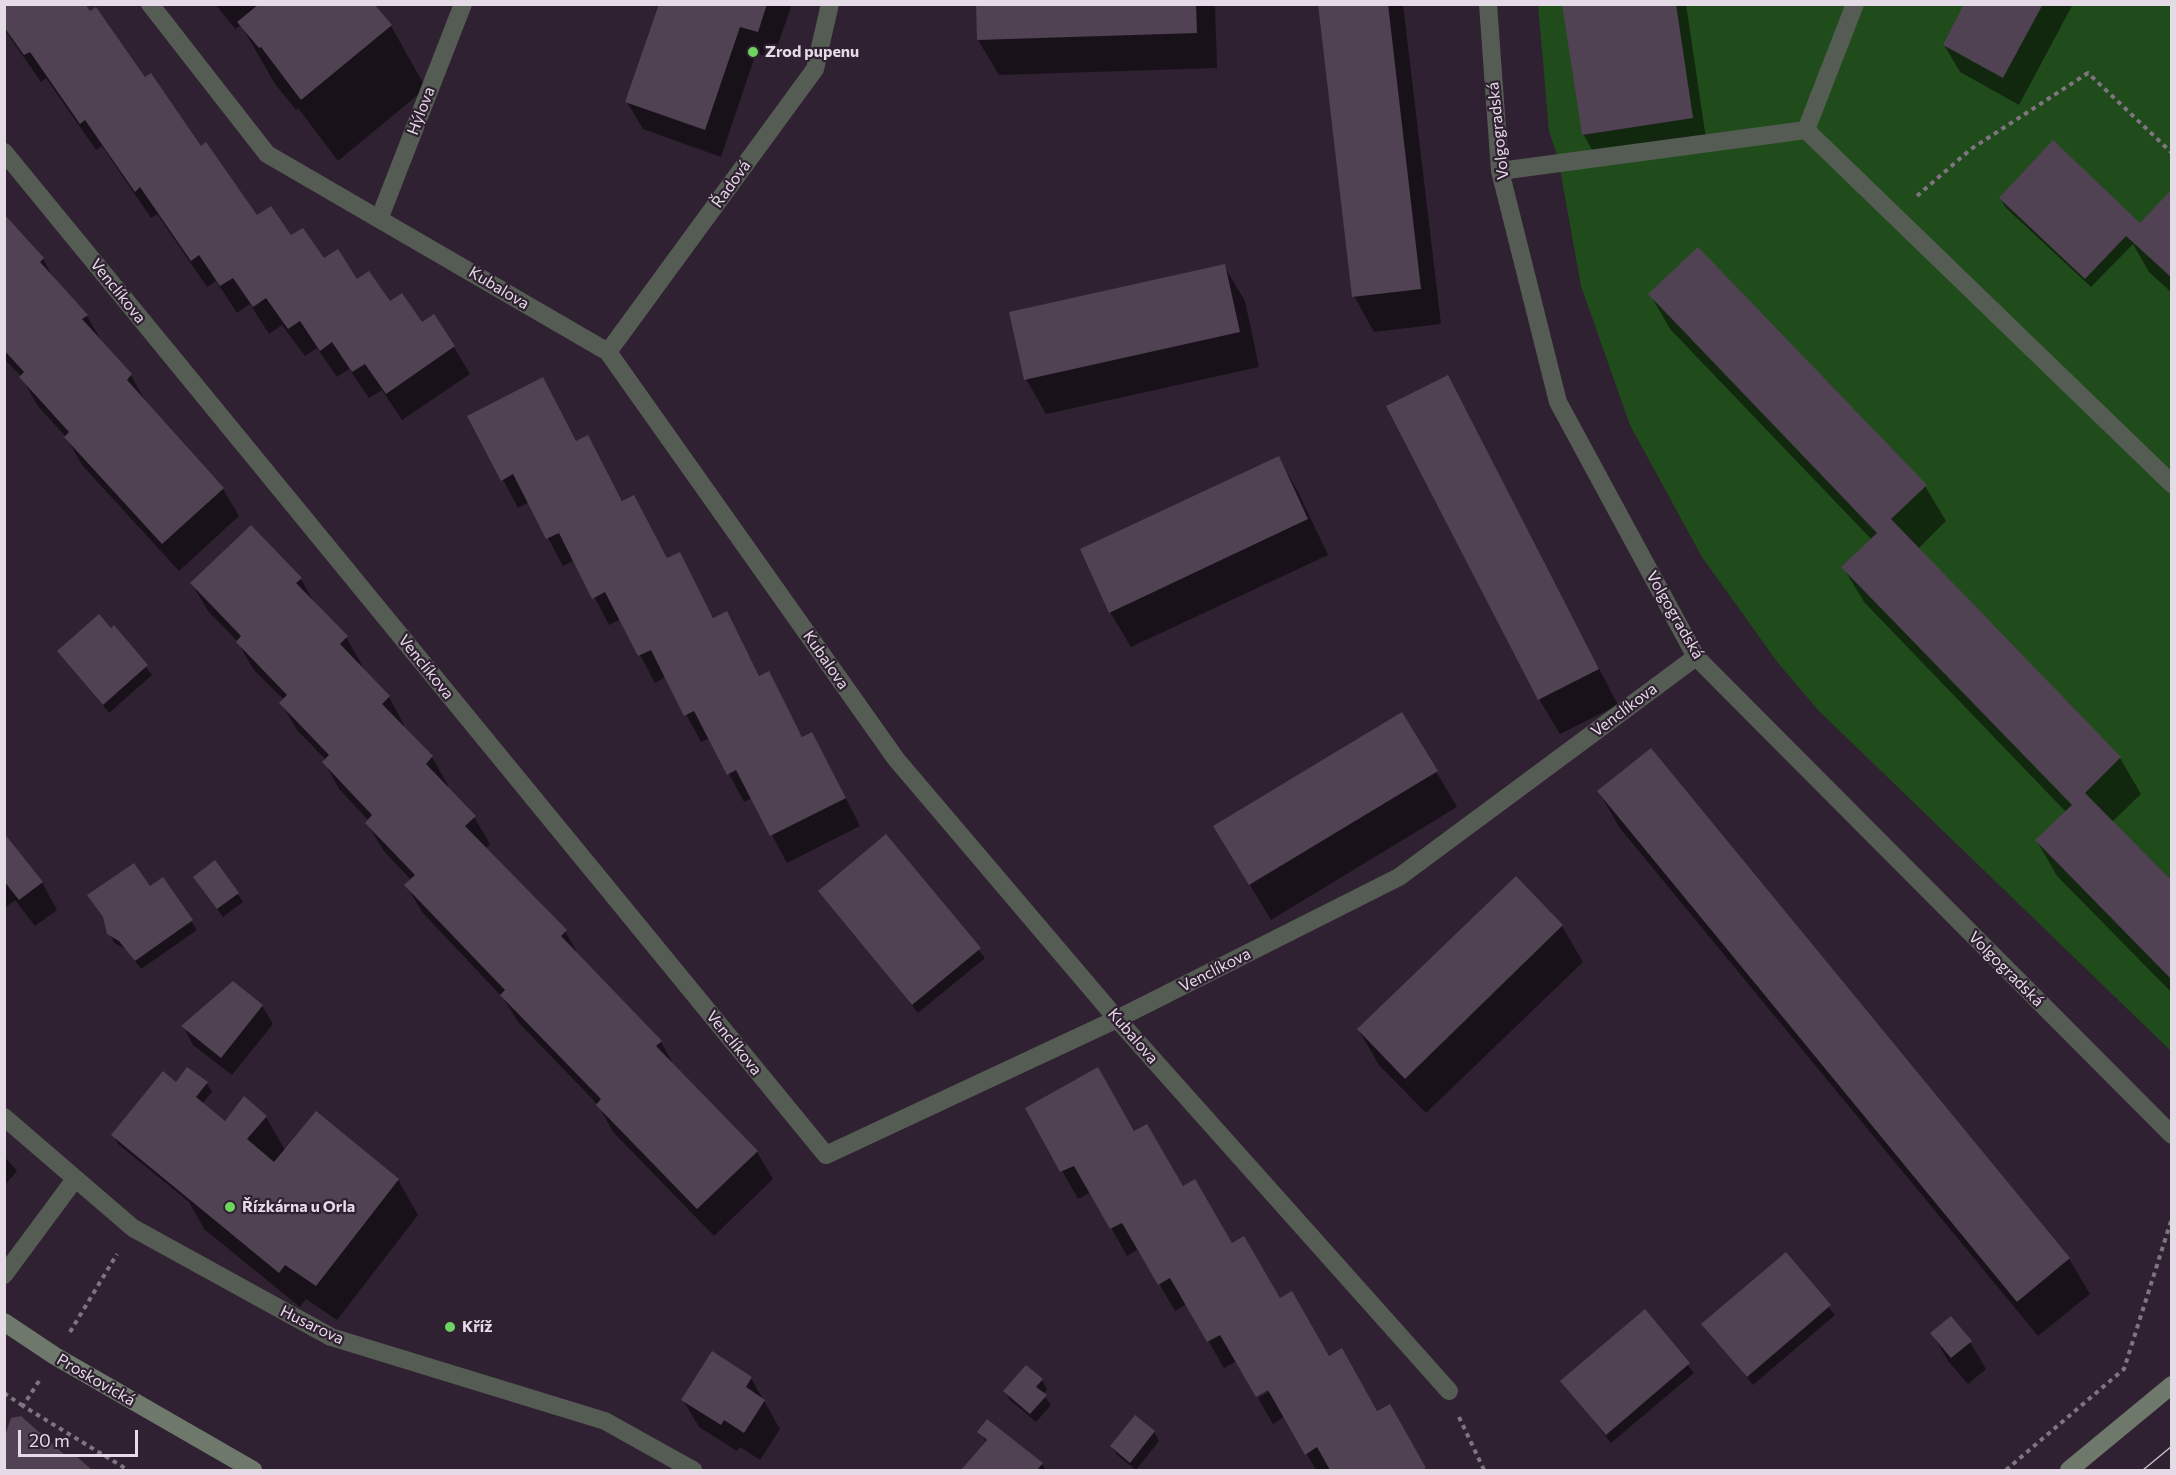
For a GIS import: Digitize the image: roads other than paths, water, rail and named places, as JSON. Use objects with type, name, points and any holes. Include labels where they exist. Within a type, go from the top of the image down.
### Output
[{"type":"street","name":"Kubalova","points":[[150,4],[267,153],[608,352],[896,759],[1117,1019],[1449,1391]]},
{"type":"street","name":"Hýlova","points":[[380,217],[463,4]]},
{"type":"street","name":"Řadová","points":[[608,352],[815,69],[830,4]]},
{"type":"street","name":"Volgogradská","points":[[1488,4],[1500,171],[1558,402],[1696,657],[2172,1135]]},
{"type":"street","points":[[1806,130],[1855,4]]},
{"type":"street","points":[[1500,171],[1806,130]]},
{"type":"street","points":[[1806,130],[2172,484]]},
{"type":"street","name":"Venclíkova","points":[[4,152],[825,1155],[1117,1019],[1399,878],[1696,657]]},
{"type":"street","name":"Husarova","points":[[4,1117],[133,1228],[331,1337],[605,1421],[693,1470]]},
{"type":"street","points":[[4,1275],[75,1179]]},
{"type":"street","name":"Proskovická","points":[[4,1322],[55,1356],[253,1470]]},
{"type":"street","points":[[2069,1470],[2172,1385]]},
{"type":"tram line","points":[[2143,1470],[2172,1446]]},
{"type":"place","name":"Zrod pupenu","points":[[753,52]]},
{"type":"place","name":"Řízkárna u Orla","points":[[230,1207]]},
{"type":"place","name":"Kříž","points":[[450,1327]]}]
